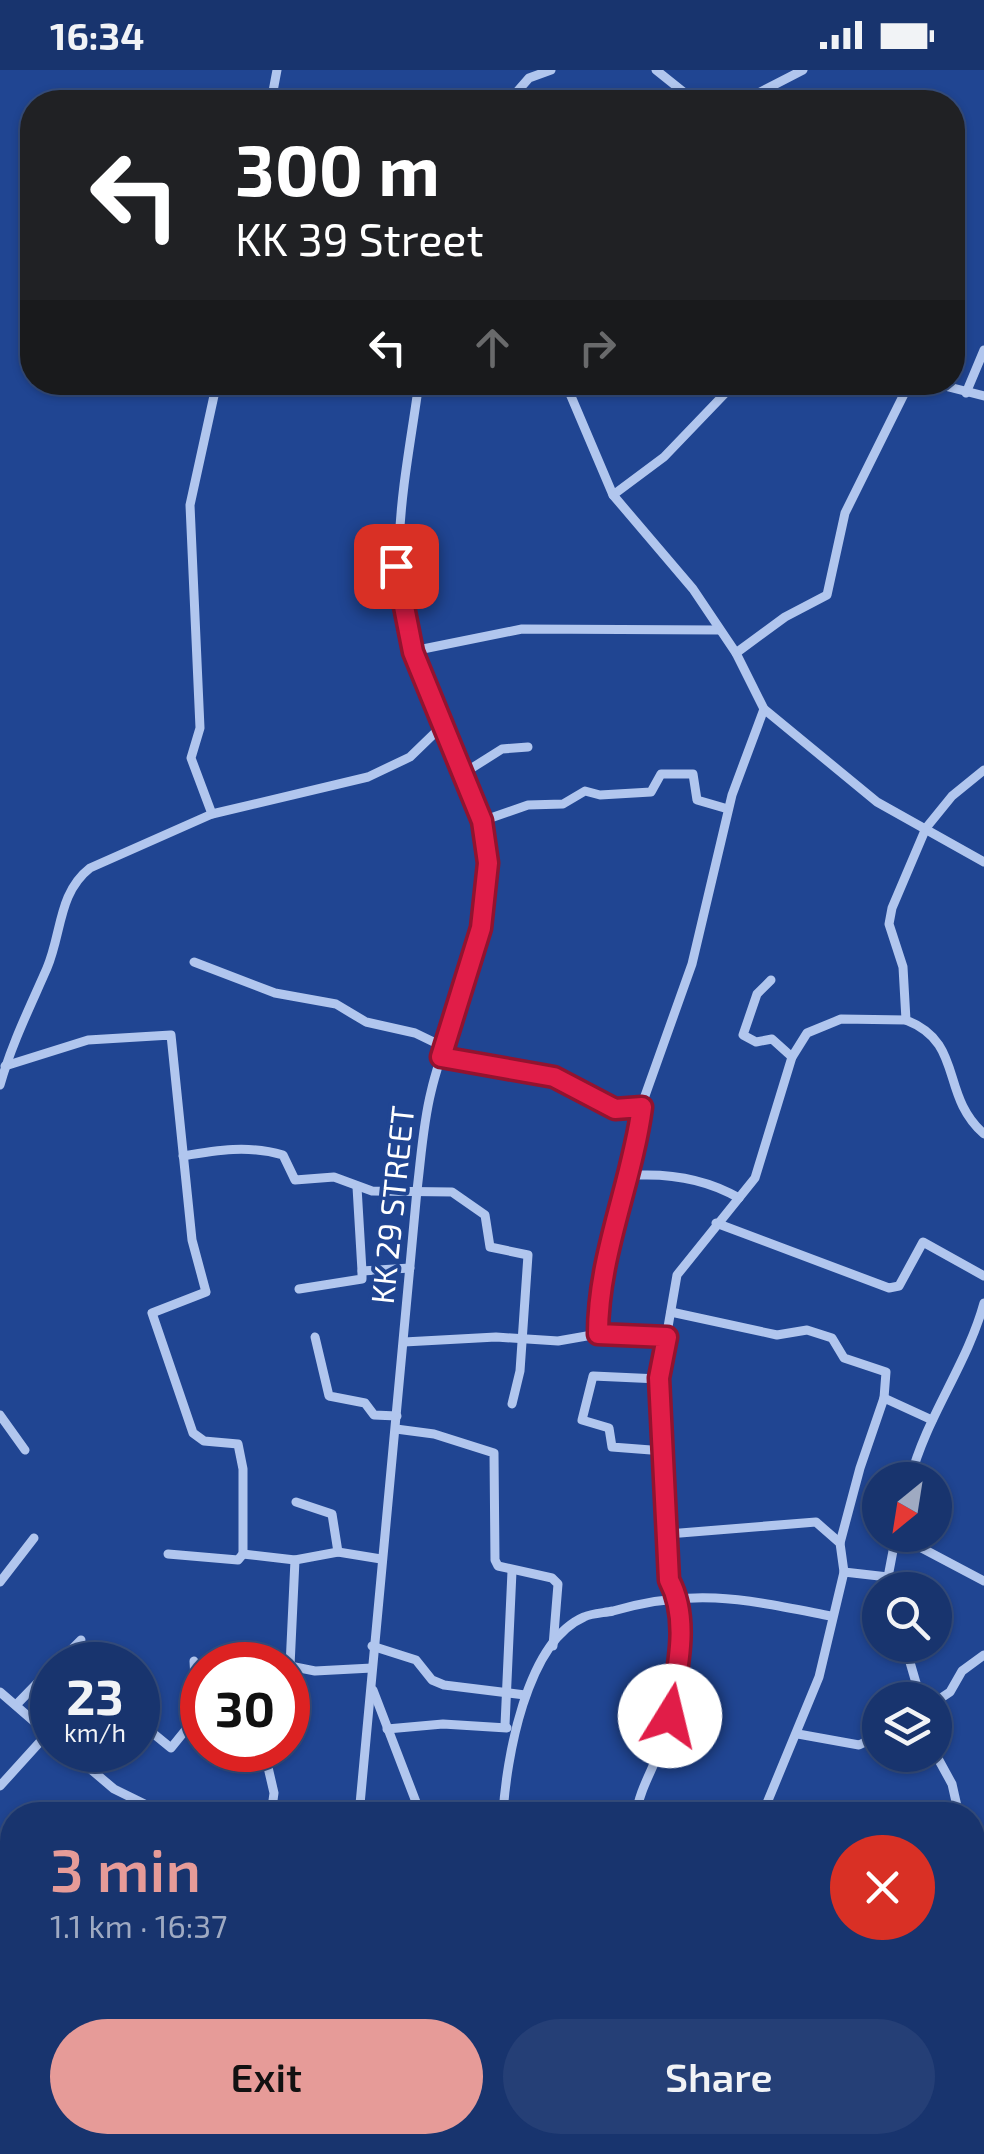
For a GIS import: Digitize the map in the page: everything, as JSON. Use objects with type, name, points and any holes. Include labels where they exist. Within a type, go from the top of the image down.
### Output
[{"type":"street","points":[[527,74],[551,70]]},
{"type":"street","points":[[656,70],[681,90]]},
{"type":"street","points":[[764,90],[803,70]]},
{"type":"street","points":[[984,350],[966,393],[984,396]]},
{"type":"street","points":[[212,814],[191,758],[200,728],[190,505],[214,395]]},
{"type":"street","name":"KK 29 STREET","points":[[360,1802],[416,1190],[430,1095],[481,928],[488,863],[482,821],[413,652],[396,566],[417,395]]},
{"type":"street","points":[[571,395],[614,494],[693,589],[736,653],[764,709],[877,802],[984,862]]},
{"type":"street","points":[[614,494],[664,456],[723,395]]},
{"type":"street","points":[[736,653],[785,617],[827,595],[846,513],[904,395]]},
{"type":"street","points":[[413,652],[522,629],[719,630]]},
{"type":"street","points":[[598,1334],[606,1260],[627,1178],[633,1171],[642,1107],[692,964],[728,809],[764,709]]},
{"type":"street","points":[[0,1085],[19,1024],[49,964],[74,883],[90,868],[212,814],[279,795],[368,777],[410,758],[442,726]]},
{"type":"street","points":[[464,773],[502,749],[528,748]]},
{"type":"street","points":[[906,1020],[903,966],[889,924],[906,868],[926,828],[952,796],[984,770]]},
{"type":"street","points":[[482,821],[528,805],[562,804],[585,791],[600,795],[650,792],[661,774],[674,771],[693,774],[693,797],[697,800],[728,809]]},
{"type":"street","points":[[194,962],[274,993],[336,1004],[366,1022],[415,1033],[443,1052],[554,1077],[615,1109],[642,1107]]},
{"type":"street","points":[[772,980],[757,994],[742,1036],[756,1042],[772,1039],[792,1057]]},
{"type":"street","points":[[640,1802],[670,1716],[678,1658],[677,1596],[669,1580],[659,1378],[677,1275],[755,1178],[792,1057],[807,1033],[841,1020],[906,1020],[927,1028],[940,1040],[956,1099],[984,1134]]},
{"type":"street","points":[[6,1066],[88,1040],[171,1035],[192,1240],[206,1292],[152,1313],[196,1438],[238,1444],[243,1469],[239,1546],[243,1554]]},
{"type":"street","points":[[183,1156],[233,1147],[276,1153],[283,1155],[295,1180],[334,1178],[357,1188],[459,1196],[484,1215],[490,1247],[528,1255],[512,1404]]},
{"type":"street","points":[[633,1171],[705,1183],[740,1198]]},
{"type":"street","points":[[299,1289],[362,1280],[357,1188]]},
{"type":"street","points":[[716,1223],[889,1288],[899,1286],[923,1242],[984,1276]]},
{"type":"street","points":[[362,1272],[410,1268]]},
{"type":"street","points":[[917,1462],[932,1420],[968,1350],[984,1303]]},
{"type":"street","points":[[671,1312],[776,1334],[806,1330],[832,1338],[844,1358],[886,1372],[884,1398],[840,1543],[844,1572],[831,1616],[830,1643],[798,1734],[768,1802]]},
{"type":"street","points":[[404,1342],[496,1338],[558,1342],[598,1334],[667,1337]]},
{"type":"street","points":[[314,1337],[324,1391],[330,1396],[365,1402],[374,1416],[397,1416]]},
{"type":"street","points":[[659,1378],[593,1376],[582,1420],[609,1428],[612,1447],[664,1451]]},
{"type":"street","points":[[884,1398],[932,1420]]},
{"type":"street","points":[[0,1415],[25,1450]]},
{"type":"street","points":[[396,1428],[434,1434],[494,1453],[495,1560],[512,1571],[552,1578],[558,1584],[552,1648]]},
{"type":"street","points":[[296,1502],[332,1514],[338,1552]]},
{"type":"street","points":[[668,1534],[816,1522],[840,1543]]},
{"type":"street","points":[[0,1582],[34,1538]]},
{"type":"street","points":[[243,1554],[296,1560],[338,1552],[381,1559]]},
{"type":"street","points":[[929,1552],[984,1581]]},
{"type":"street","points":[[168,1554],[238,1560],[243,1554]]},
{"type":"street","points":[[296,1560],[290,1666],[315,1671],[372,1668]]},
{"type":"street","points":[[512,1571],[503,1694],[504,1725],[513,1734]]},
{"type":"street","points":[[844,1572],[862,1574]]},
{"type":"street","points":[[504,1802],[513,1734],[526,1696],[552,1648],[586,1616],[677,1596],[724,1596],[831,1616]]},
{"type":"street","points":[[372,1646],[416,1660],[432,1680],[444,1685],[526,1696]]},
{"type":"street","points":[[952,1688],[962,1671],[984,1655]]},
{"type":"street","points":[[372,1687],[416,1802]]},
{"type":"street","points":[[16,1705],[30,1691]]},
{"type":"street","points":[[0,1692],[30,1717]]},
{"type":"street","points":[[387,1729],[504,1725]]},
{"type":"street","points":[[798,1734],[862,1744]]},
{"type":"street","points":[[160,1739],[171,1748],[180,1739]]},
{"type":"street","points":[[0,1786],[30,1755]]},
{"type":"street","points":[[96,1772],[133,1801]]},
{"type":"street","points":[[269,1772],[273,1802]]},
{"type":"street","points":[[945,1772],[956,1802]]},
{"type":"route","points":[[396,566],[413,652],[482,821],[488,863],[481,928],[441,1057],[554,1077],[615,1109],[642,1107],[633,1171],[622,1194],[603,1274],[604,1299],[598,1334],[667,1337],[659,1378],[660,1406],[669,1580],[677,1596],[680,1628],[670,1716]]}]
